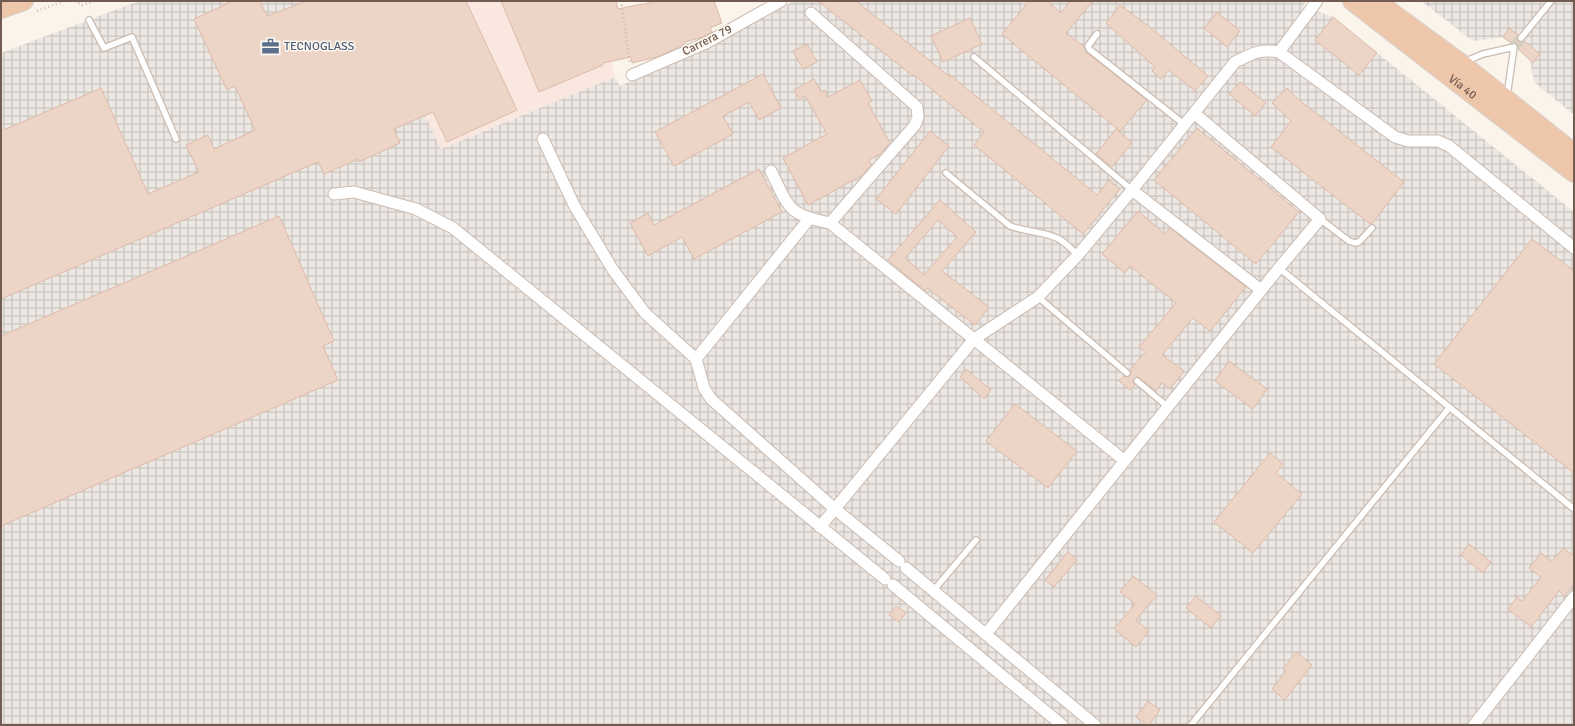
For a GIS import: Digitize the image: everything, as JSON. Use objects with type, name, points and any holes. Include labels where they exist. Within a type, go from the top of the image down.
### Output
[{"type":"highway","points":[[1,9],[24,1]]},
{"type":"highway","name":"Vía 40","points":[[1352,1],[1455,70],[1502,106],[1574,153]]},
{"type":"highway","name":"Vía 40","points":[[1376,1],[1455,70]]},
{"type":"highway","name":"Vía 40","points":[[1502,106],[1574,173]]},
{"type":"street","name":"Carrera 79","points":[[632,75],[706,43],[781,1]]},
{"type":"street","points":[[1280,52],[1317,1]]},
{"type":"street","points":[[811,13],[917,107],[918,117],[915,125],[830,223]]},
{"type":"street","points":[[820,527],[974,339],[1038,297],[1078,255],[1235,62],[1254,53],[1264,50],[1280,52],[1395,137],[1408,141],[1438,141],[1449,146],[1574,248]]},
{"type":"street","points":[[986,634],[1261,290],[1320,219],[1194,113]]},
{"type":"street","points":[[543,139],[574,205],[613,270],[645,313],[696,359],[704,388],[711,399],[836,509],[1095,725]]},
{"type":"street","points":[[771,171],[787,205],[797,214],[809,219],[830,223],[1125,461]]},
{"type":"street","points":[[1132,190],[1261,290]]},
{"type":"street","points":[[334,194],[354,192],[416,209],[453,228],[889,582],[1062,725]]},
{"type":"street","points":[[696,359],[809,219]]},
{"type":"street","points":[[1474,725],[1574,597]]},
{"type":"lane","points":[[1521,38],[1551,1]]},
{"type":"lane","points":[[89,20],[104,48],[132,37],[176,139]]},
{"type":"lane","points":[[1097,34],[1089,43],[1089,49],[1184,125]]},
{"type":"lane","points":[[1455,70],[1483,54],[1514,46],[1502,106]]},
{"type":"lane","points":[[974,58],[1132,190]]},
{"type":"lane","points":[[946,173],[1010,226],[1053,236],[1060,239],[1078,255]]},
{"type":"lane","points":[[1320,219],[1349,241],[1355,243],[1359,242],[1372,228]]},
{"type":"lane","points":[[1279,268],[1574,509]]},
{"type":"lane","points":[[1038,297],[1127,372]]},
{"type":"lane","points":[[1137,381],[1168,407]]},
{"type":"lane","points":[[1191,725],[1449,408]]},
{"type":"lane","points":[[934,590],[976,540]]},
{"type":"path","points":[[75,1],[82,5],[94,1]]},
{"type":"path","points":[[621,1],[632,75]]},
{"type":"shaded area","points":[[139,1],[370,1],[441,149],[615,77],[620,86],[722,39],[794,1],[1307,1],[1303,6],[1333,17],[1574,212],[1574,725],[1,725],[1,53]]},
{"type":"shaded area","points":[[370,1],[600,1],[615,77],[440,149]]},
{"type":"shaded area","points":[[1421,1],[1574,1],[1574,115],[1534,82],[1530,59],[1503,37],[1473,41]]},
{"type":"building","points":[[233,1],[260,1],[267,16],[307,1],[466,1],[517,110],[447,142],[433,112],[394,129],[400,143],[359,162],[358,159],[324,174],[318,162],[1,299],[1,131],[101,88],[148,194],[199,172],[186,145],[208,135],[214,149],[255,130],[235,86],[227,90],[194,19]]},
{"type":"building","points":[[501,1],[616,1],[618,9],[656,1],[714,1],[722,23],[710,28],[712,32],[703,37],[685,42],[685,44],[657,57],[632,63],[631,57],[603,63],[603,65],[539,92]]},
{"type":"building","points":[[818,1],[856,1],[950,77],[949,74],[1097,195],[1109,180],[1120,189],[1083,234],[974,145],[984,132],[914,75],[913,76]]},
{"type":"building","points":[[1029,1],[1047,1],[1061,13],[1070,1],[1093,1],[1066,33],[1084,47],[1086,52],[1147,100],[1120,131],[1002,34]]},
{"type":"building","points":[[1120,5],[1151,28],[1208,76],[1195,91],[1169,70],[1161,79],[1152,71],[1155,67],[1106,23]]},
{"type":"building","points":[[1217,12],[1240,31],[1227,47],[1204,28]]},
{"type":"building","points":[[1333,17],[1377,53],[1359,75],[1315,40]]},
{"type":"building","points":[[970,18],[982,44],[943,62],[931,36]]},
{"type":"building","points":[[1509,28],[1518,35],[1518,41],[1524,41],[1540,54],[1533,63],[1518,49],[1517,44],[1511,43],[1503,37]]},
{"type":"building","points":[[807,44],[817,62],[803,69],[793,51]]},
{"type":"building","points":[[763,74],[781,108],[759,120],[749,102],[723,116],[733,134],[674,166],[655,132]]},
{"type":"building","points":[[814,79],[821,92],[825,90],[828,97],[860,80],[872,101],[868,103],[890,143],[880,154],[869,160],[871,165],[861,176],[808,205],[783,158],[827,134],[805,96],[799,99],[794,90]]},
{"type":"building","points":[[1240,82],[1266,103],[1255,116],[1229,94]]},
{"type":"building","points":[[1287,88],[1298,99],[1404,182],[1372,224],[1370,224],[1271,147],[1291,121],[1272,103]]},
{"type":"building","points":[[1197,128],[1299,212],[1256,264],[1154,180]]},
{"type":"building","points":[[1116,129],[1132,143],[1112,167],[1096,154]]},
{"type":"building","points":[[930,131],[949,146],[896,214],[876,199]]},
{"type":"building","points":[[759,169],[782,212],[694,259],[682,237],[648,256],[630,223],[648,213],[654,225]]},
{"type":"building","points":[[940,200],[976,232],[942,271],[989,307],[975,325],[927,288],[925,291],[888,260]],"holes":[[[938,220],[957,237],[924,275],[905,258]]]},
{"type":"building","points":[[1138,211],[1165,234],[1170,228],[1246,287],[1210,331],[1193,318],[1162,355],[1184,371],[1170,389],[1162,383],[1156,391],[1138,377],[1134,379],[1133,382],[1135,385],[1130,390],[1119,381],[1124,376],[1128,377],[1130,375],[1130,370],[1145,352],[1139,347],[1176,303],[1130,266],[1125,273],[1102,254]]},
{"type":"building","points":[[279,216],[334,341],[323,346],[338,380],[1,526],[1,336]]},
{"type":"building","points":[[1532,239],[1574,271],[1574,473],[1434,364]]},
{"type":"building","points":[[1229,361],[1267,389],[1253,409],[1215,381]]},
{"type":"building","points":[[966,369],[991,390],[984,399],[960,377]]},
{"type":"building","points":[[1015,404],[1077,451],[1048,488],[986,441]]},
{"type":"building","points":[[1270,453],[1283,464],[1276,473],[1302,494],[1253,553],[1214,522]]},
{"type":"building","points":[[1469,544],[1491,562],[1483,573],[1461,555]]},
{"type":"building","points":[[1563,548],[1574,556],[1574,584],[1565,596],[1559,591],[1531,627],[1508,609],[1517,597],[1522,601],[1541,577],[1529,568],[1541,553],[1552,561]]},
{"type":"building","points":[[1068,552],[1077,560],[1054,587],[1045,580]]},
{"type":"building","points":[[1133,576],[1157,595],[1136,620],[1149,631],[1136,647],[1114,629],[1135,604],[1120,592]]},
{"type":"building","points":[[1196,596],[1221,616],[1211,628],[1186,608]]},
{"type":"building","points":[[896,606],[906,613],[899,622],[889,615]]},
{"type":"building","points":[[1296,652],[1312,665],[1285,700],[1272,689],[1286,671],[1283,669]]},
{"type":"building","points":[[1148,701],[1160,710],[1149,725],[1147,725],[1136,717]]},
{"type":"tunnel","points":[[1514,47],[1521,38]]},
{"type":"place","name":"TECNOGLASS","points":[[271,46]]}]
